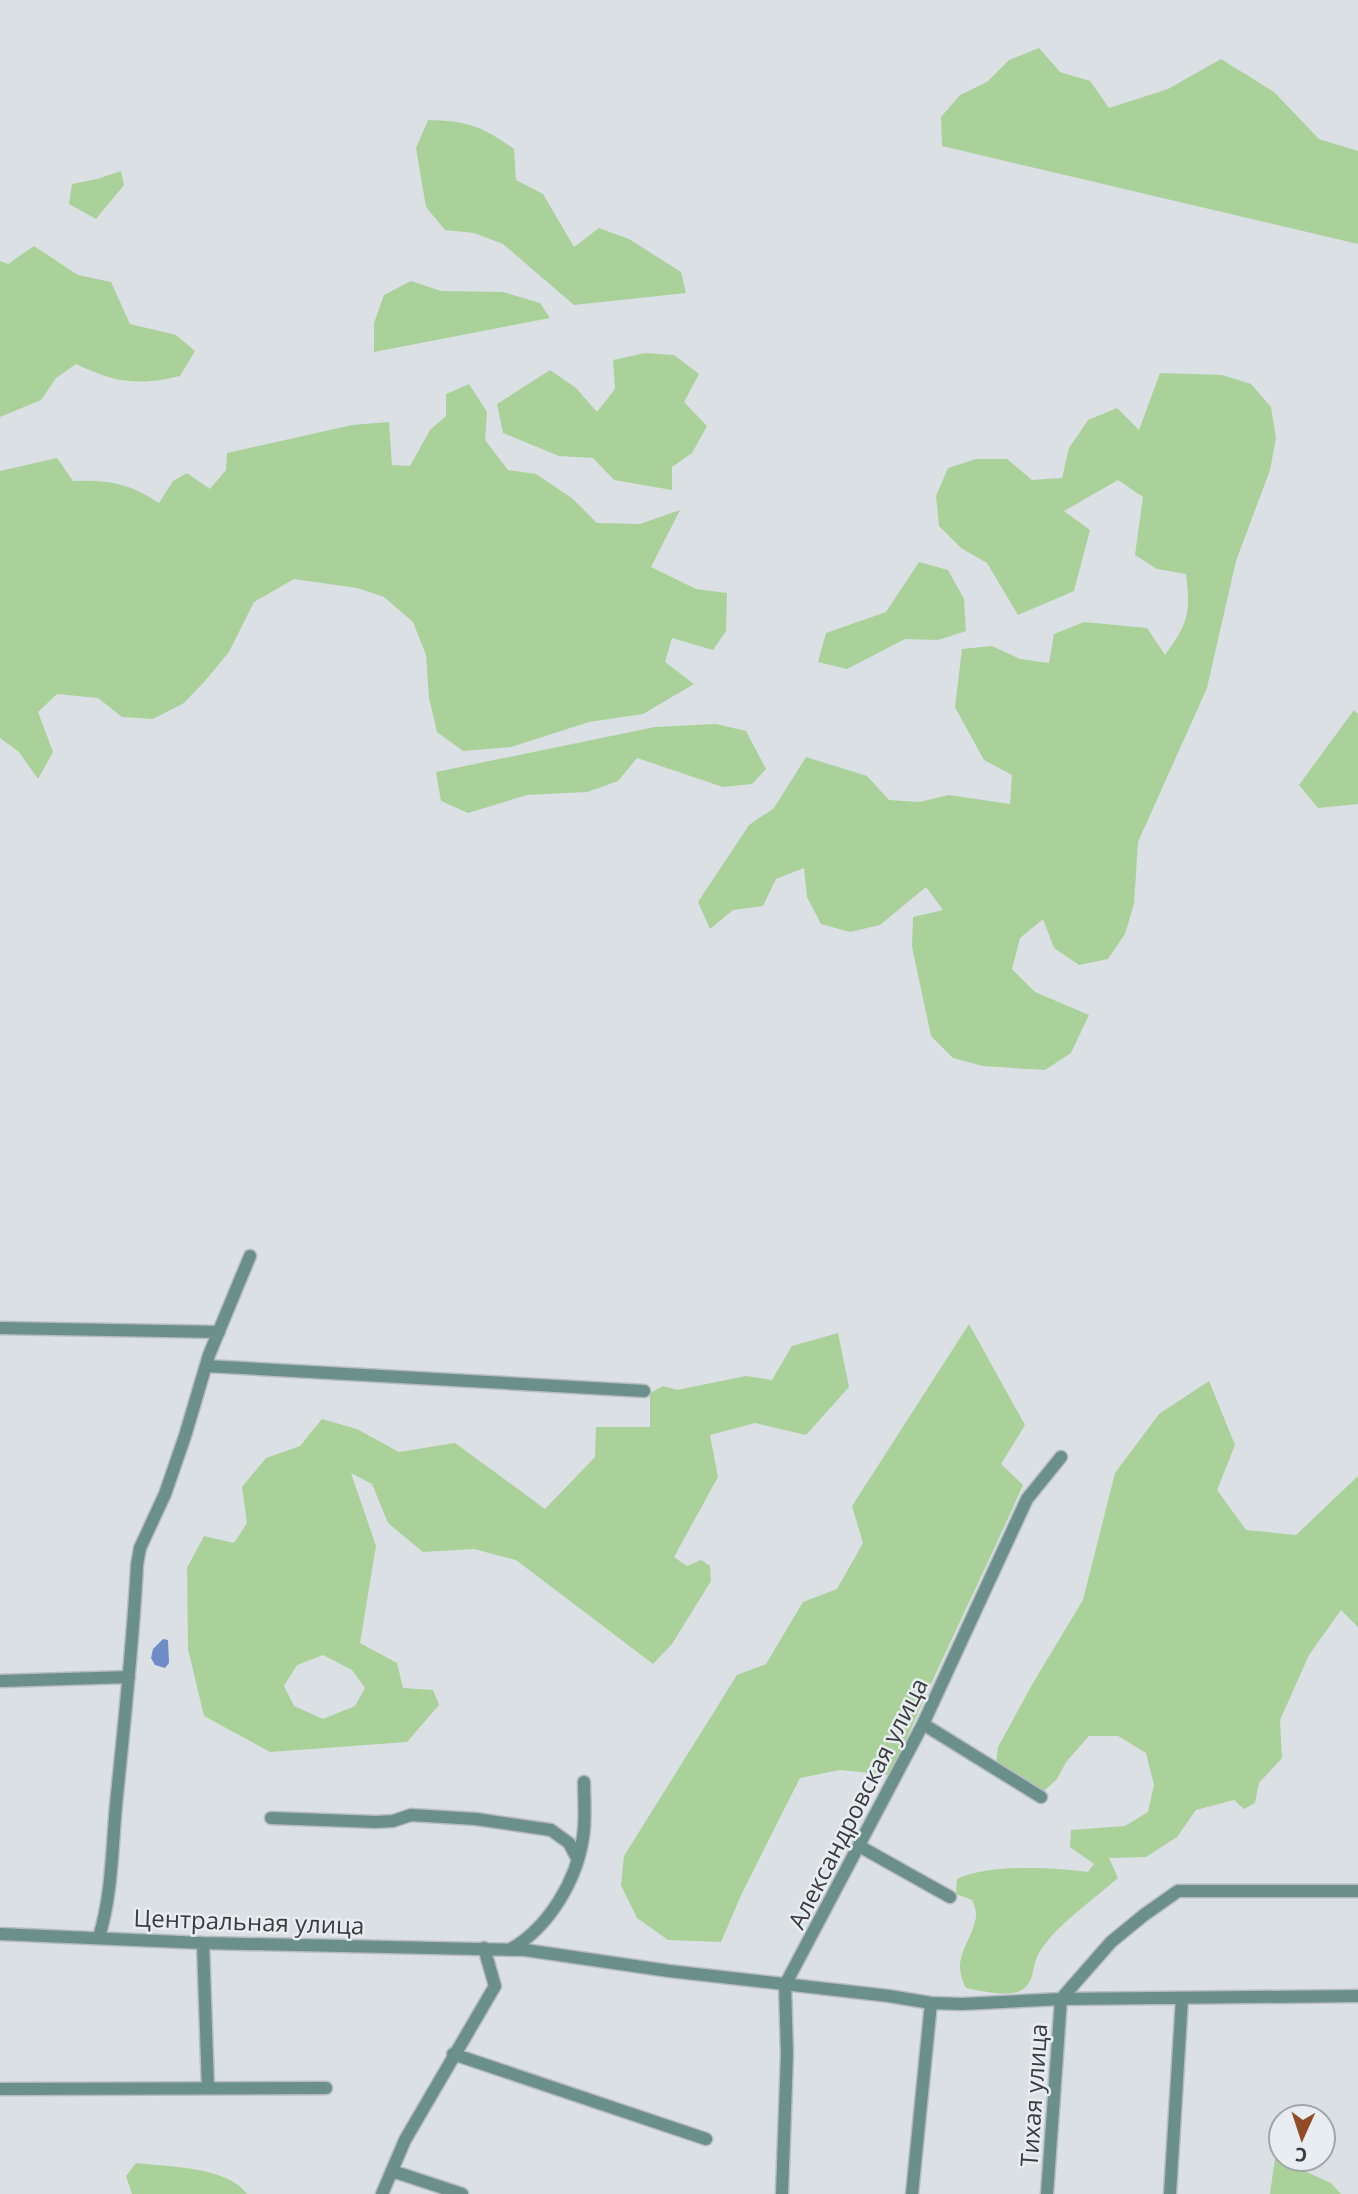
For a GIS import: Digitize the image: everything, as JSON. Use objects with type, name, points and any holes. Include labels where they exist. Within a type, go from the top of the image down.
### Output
[{"type":"street","points":[[99,1937],[108,1878],[140,1548],[165,1494],[206,1366],[250,1256]]},
{"type":"street","points":[[0,1328],[219,1332]]},
{"type":"street","points":[[206,1366],[644,1391]]},
{"type":"street","name":"Александровская улица","points":[[782,2194],[786,2067],[785,1985],[923,1724],[1027,1499],[1061,1457]]},
{"type":"street","points":[[0,1681],[129,1677]]},
{"type":"street","points":[[923,1724],[1041,1797]]},
{"type":"street","points":[[511,1950],[526,1941],[540,1927],[568,1884],[578,1860],[583,1836],[584,1782]]},
{"type":"street","points":[[271,1818],[376,1822],[393,1821],[411,1815],[477,1819],[551,1830],[569,1843],[578,1860]]},
{"type":"street","points":[[859,1846],[950,1897]]},
{"type":"street","points":[[1061,1999],[1111,1942],[1178,1891],[1358,1891]]},
{"type":"street","name":"Центральная улица","points":[[0,1934],[202,1943],[511,1950],[931,2003],[1358,1996]]},
{"type":"street","points":[[202,1943],[208,2088]]},
{"type":"street","points":[[382,2194],[405,2140],[495,1986],[490,1949]]},
{"type":"street","points":[[1170,2194],[1182,1998]]},
{"type":"street","name":"Тихая улица","points":[[1047,2194],[1061,1999]]},
{"type":"street","points":[[912,2194],[931,2003]]},
{"type":"street","points":[[453,2054],[706,2139]]},
{"type":"street","points":[[0,2089],[326,2088]]},
{"type":"street","points":[[392,2171],[462,2194]]},
{"type":"green space","points":[[1039,48],[1060,72],[1090,81],[1109,108],[1168,89],[1221,59],[1274,92],[1319,139],[1358,151],[1358,244],[942,146],[941,117],[960,95],[987,82],[1009,60]]},
{"type":"green space","points":[[428,120],[474,126],[514,149],[516,180],[543,194],[574,247],[599,228],[629,239],[681,272],[686,293],[574,305],[503,244],[474,233],[445,230],[426,207],[416,148]]},
{"type":"green space","points":[[121,171],[124,185],[96,219],[69,204],[72,184]]},
{"type":"green space","points":[[34,246],[78,275],[111,282],[130,324],[176,335],[195,351],[180,376],[151,381],[127,381],[76,364],[56,378],[41,400],[0,417],[0,261],[8,264]]},
{"type":"green space","points":[[411,281],[441,291],[503,292],[540,303],[550,318],[374,352],[374,323],[384,295]]},
{"type":"green space","points":[[645,353],[674,355],[699,374],[684,402],[707,426],[692,453],[672,467],[672,490],[614,480],[593,458],[559,456],[503,433],[497,404],[550,370],[576,388],[597,412],[615,389],[613,360]]},
{"type":"green space","points":[[1160,373],[1222,375],[1251,384],[1271,407],[1276,438],[1270,470],[1236,561],[1207,688],[1138,842],[1134,904],[1125,934],[1108,959],[1079,965],[1054,948],[1043,919],[1020,938],[1012,969],[1035,992],[1089,1015],[1071,1053],[1045,1070],[983,1066],[953,1058],[931,1036],[912,947],[913,917],[943,910],[926,887],[880,925],[850,932],[821,924],[807,897],[804,868],[776,879],[763,906],[733,910],[710,929],[698,902],[749,825],[774,808],[806,757],[867,776],[889,800],[919,802],[949,795],[1010,804],[1012,775],[984,760],[955,707],[962,649],[992,646],[1020,659],[1049,663],[1054,634],[1084,622],[1147,628],[1165,655],[1186,618],[1186,574],[1157,569],[1135,555],[1143,497],[1118,480],[1064,511],[1090,530],[1074,591],[1018,615],[987,563],[961,548],[939,526],[936,496],[948,468],[976,459],[1007,459],[1032,480],[1062,478],[1069,448],[1088,420],[1117,408],[1139,430]]},
{"type":"green space","points":[[469,384],[487,412],[485,440],[508,470],[536,474],[573,499],[597,523],[640,524],[680,510],[651,567],[696,589],[727,593],[726,631],[713,650],[672,638],[665,662],[694,684],[643,714],[589,722],[511,747],[463,751],[437,732],[429,698],[426,655],[413,622],[384,597],[357,588],[294,579],[254,602],[229,652],[184,703],[153,719],[122,717],[98,698],[57,694],[38,712],[53,752],[38,779],[19,752],[0,738],[0,471],[57,458],[73,481],[118,484],[159,503],[173,481],[187,473],[210,489],[226,470],[227,453],[352,425],[389,422],[392,465],[410,466],[430,430],[446,416],[446,394]]},
{"type":"green space","points":[[919,562],[948,570],[964,599],[966,631],[938,640],[905,639],[847,669],[818,662],[826,633],[886,612]]},
{"type":"green space","points":[[1354,710],[1358,714],[1358,804],[1318,808],[1299,785]]},
{"type":"green space","points":[[716,724],[746,731],[766,769],[752,784],[723,787],[637,758],[618,781],[587,792],[527,795],[468,813],[441,801],[436,772],[655,727]]},
{"type":"green space","points":[[969,1324],[1025,1425],[1001,1464],[1023,1485],[891,1775],[840,1770],[800,1778],[742,1893],[721,1942],[668,1940],[637,1918],[621,1885],[624,1856],[737,1675],[766,1664],[803,1602],[837,1589],[863,1543],[852,1506]]},
{"type":"green space","points":[[838,1333],[849,1387],[806,1435],[755,1423],[710,1435],[718,1477],[674,1557],[687,1566],[701,1560],[710,1566],[711,1581],[672,1644],[653,1664],[516,1560],[474,1549],[423,1552],[388,1523],[372,1484],[351,1473],[376,1546],[360,1643],[397,1663],[403,1688],[433,1690],[439,1705],[407,1742],[270,1752],[204,1716],[188,1649],[187,1568],[204,1536],[234,1543],[247,1523],[242,1487],[266,1458],[300,1446],[322,1419],[357,1429],[399,1452],[455,1443],[545,1509],[595,1457],[596,1427],[650,1427],[650,1393],[663,1386],[677,1390],[746,1376],[772,1380],[792,1346]],"holes":[[[323,1655],[352,1670],[365,1688],[355,1706],[323,1719],[294,1706],[284,1686],[297,1665]]]},
{"type":"green space","points":[[1209,1381],[1235,1445],[1217,1490],[1246,1530],[1296,1535],[1358,1476],[1358,1627],[1341,1610],[1309,1655],[1280,1720],[1282,1758],[1259,1783],[1255,1803],[1244,1809],[1234,1800],[1196,1810],[1177,1837],[1146,1857],[1109,1858],[1118,1878],[1045,1943],[1025,1988],[1015,1993],[994,1993],[966,1988],[960,1968],[961,1960],[976,1913],[972,1900],[956,1894],[957,1879],[970,1874],[1003,1869],[1039,1868],[1088,1872],[1094,1864],[1070,1847],[1071,1830],[1125,1826],[1148,1812],[1154,1785],[1146,1753],[1118,1736],[1089,1736],[1066,1762],[1057,1779],[1042,1793],[996,1764],[998,1747],[1083,1600],[1115,1473],[1159,1414]]},
{"type":"green space","points":[[136,2163],[211,2173],[238,2185],[247,2194],[132,2194],[126,2176]]},
{"type":"green space","points":[[1273,2173],[1309,2173],[1331,2183],[1341,2194],[1270,2194]]},
{"type":"water","points":[[163,1639],[168,1640],[169,1663],[165,1668],[155,1665],[151,1658],[153,1649]]}]
